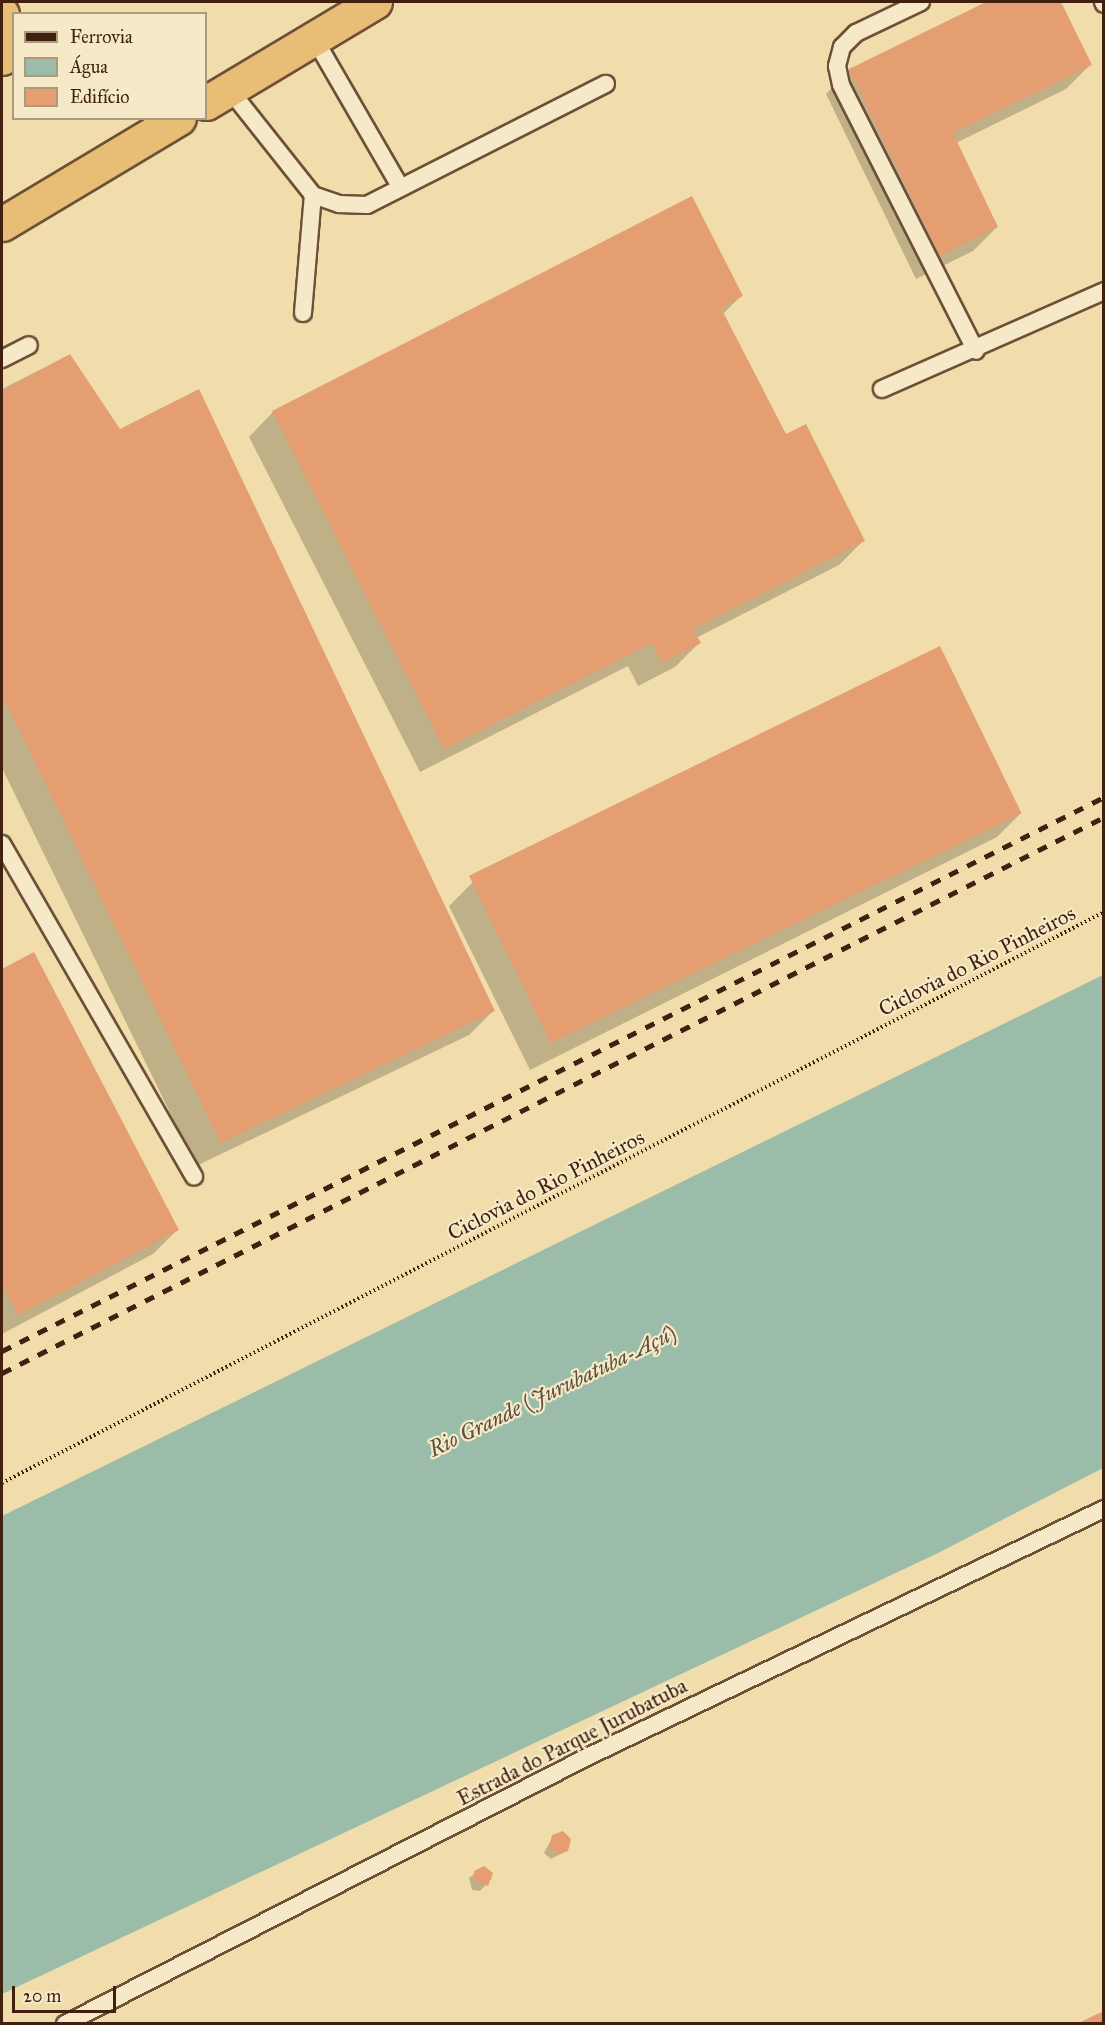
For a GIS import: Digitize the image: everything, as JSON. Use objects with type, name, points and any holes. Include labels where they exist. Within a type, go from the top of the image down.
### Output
[{"type":"highway","points":[[217,96],[375,2]]},
{"type":"highway","points":[[2,14],[2,58]]},
{"type":"highway","points":[[2,224],[176,120]]},
{"type":"lane","points":[[921,2],[856,33],[842,47],[837,66],[841,85],[976,351]]},
{"type":"lane","points":[[314,38],[401,188]]},
{"type":"lane","points":[[217,96],[313,195],[339,204],[367,205],[606,84]]},
{"type":"lane","points":[[303,313],[313,195]]},
{"type":"lane","points":[[882,389],[976,351],[1104,291]]},
{"type":"lane","points":[[2,358],[29,345]]},
{"type":"lane","points":[[2,844],[194,1177]]},
{"type":"lane","name":"Estrada do Parque Jurubatuba","points":[[64,2024],[587,1757],[1104,1509]]},
{"type":"path","name":"Ciclovia do Rio Pinheiros","points":[[2,1483],[1104,912]]},
{"type":"water","name":"Rio Grande (Jurubatuba-Açú)","points":[[1103,975],[1103,1468],[938,1553],[2,1994],[2,1516]]},
{"type":"building","points":[[986,2],[1061,2],[1092,65],[953,133],[998,227],[940,256],[849,69]]},
{"type":"building","points":[[692,196],[743,296],[721,308],[786,434],[806,424],[865,541],[693,629],[701,643],[662,663],[652,643],[444,749],[272,411]]},
{"type":"building","points":[[70,354],[120,429],[199,389],[495,1011],[221,1143],[2,695],[2,391]]},
{"type":"building","points":[[940,646],[1022,813],[551,1043],[469,876]]},
{"type":"building","points":[[34,952],[179,1230],[18,1315],[2,1284],[2,969]]},
{"type":"building","points":[[563,1831],[571,1839],[568,1851],[558,1854],[549,1847],[552,1835]]},
{"type":"building","points":[[484,1866],[493,1873],[488,1886],[473,1880],[474,1871]]},
{"type":"building","points":[[1104,2011],[1104,2024],[1077,2024],[1095,2015]]},
{"type":"railway","points":[[2,1351],[1104,797]]},
{"type":"railway","points":[[2,1373],[1104,817]]}]
